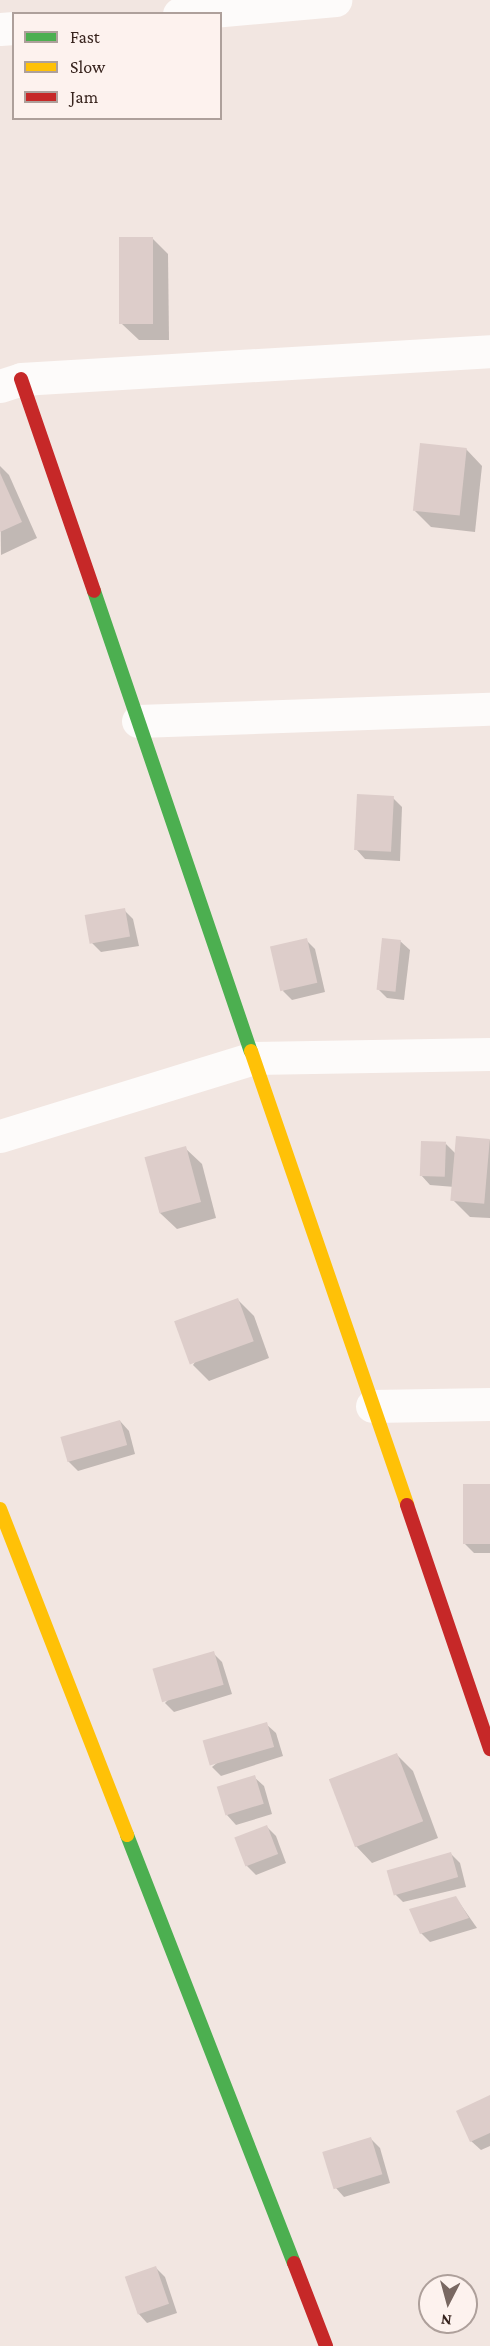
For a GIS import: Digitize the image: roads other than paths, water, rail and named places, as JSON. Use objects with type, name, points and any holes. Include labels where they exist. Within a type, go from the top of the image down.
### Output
[{"type":"street","points":[[201,12],[335,0]]},
{"type":"street","points":[[490,351],[11,382],[138,721],[490,1749]]},
{"type":"street","points":[[138,721],[490,709]]},
{"type":"street","points":[[0,1136],[254,1058],[490,1054]]},
{"type":"street","points":[[372,1406],[490,1404]]},
{"type":"street","points":[[0,1509],[326,2346]]}]
